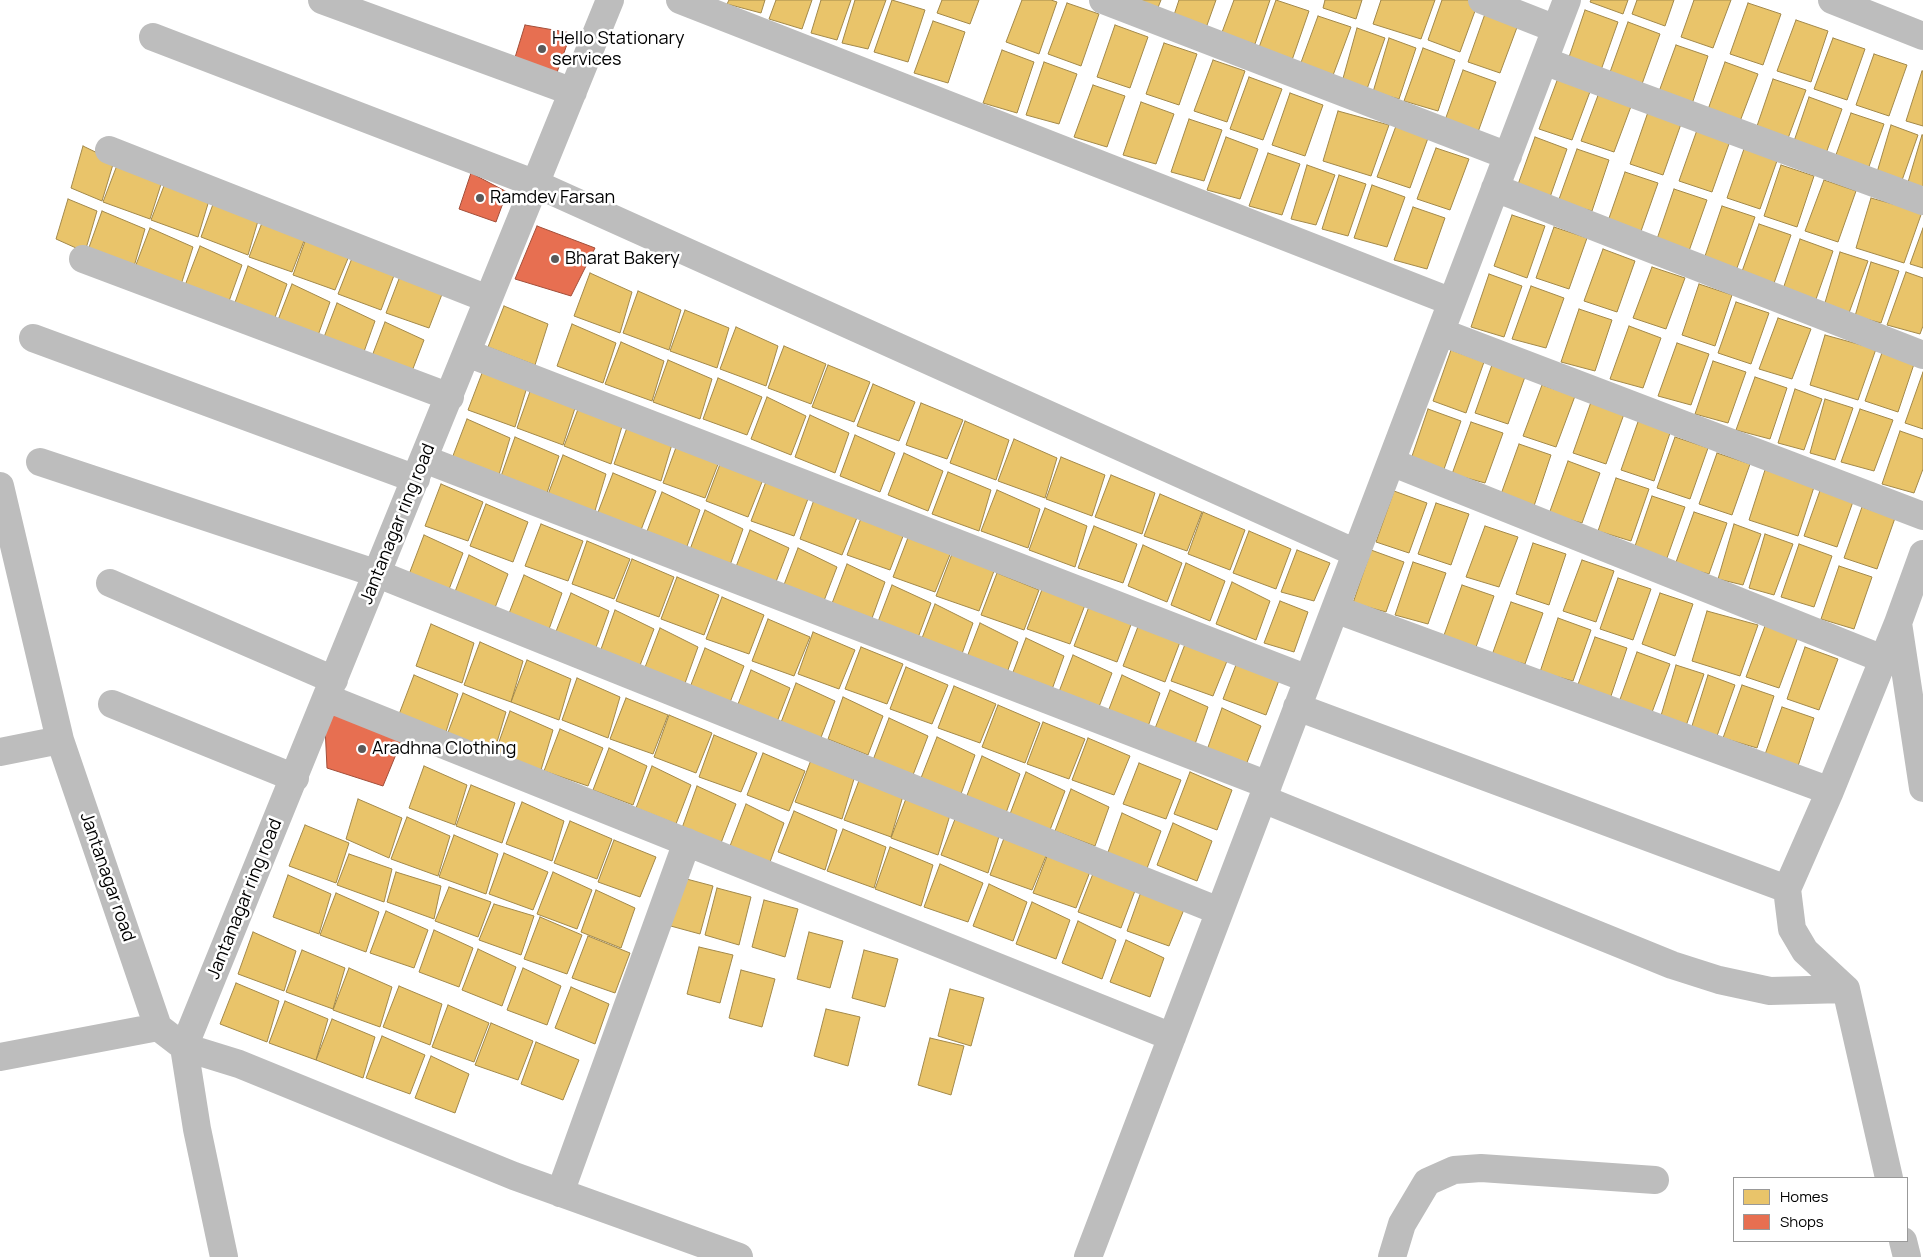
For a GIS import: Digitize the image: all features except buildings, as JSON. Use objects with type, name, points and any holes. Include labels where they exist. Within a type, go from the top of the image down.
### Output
[{"type":"street","points":[[322,0],[573,92]]},
{"type":"street","name":"Jantanagar ring road","points":[[184,1047],[610,0]]},
{"type":"street","points":[[680,0],[1452,302]]},
{"type":"street","points":[[1103,0],[1508,156]]},
{"type":"street","points":[[1482,0],[1556,29]]},
{"type":"street","points":[[1088,1257],[1567,0]]},
{"type":"street","points":[[1832,0],[1923,36]]},
{"type":"street","points":[[153,37],[536,184],[1356,553]]},
{"type":"street","points":[[1544,61],[1923,201]]},
{"type":"street","points":[[109,150],[488,299]]},
{"type":"street","points":[[1495,188],[1923,355]]},
{"type":"street","points":[[83,259],[450,397]]},
{"type":"street","points":[[1441,332],[1923,516]]},
{"type":"street","points":[[33,338],[420,469],[1265,792],[1672,966],[1719,980],[1770,991],[1846,988]]},
{"type":"street","points":[[467,353],[1308,679]]},
{"type":"street","points":[[40,462],[378,574],[1219,911]]},
{"type":"street","points":[[1391,462],[1883,659]]},
{"type":"street","name":"Jantanagar road","points":[[0,486],[60,740],[158,1027]]},
{"type":"street","points":[[1889,1177],[1846,988],[1805,951],[1792,929],[1787,889],[1830,791],[1898,624],[1923,554]]},
{"type":"street","points":[[110,583],[331,689],[687,842],[1172,1037]]},
{"type":"street","points":[[1334,609],[1830,791]]},
{"type":"street","points":[[1898,624],[1918,721],[1923,788]]},
{"type":"street","points":[[112,704],[295,778]]},
{"type":"street","points":[[1297,707],[1787,889]]},
{"type":"street","points":[[0,752],[60,740]]},
{"type":"street","points":[[560,1193],[687,842]]},
{"type":"street","points":[[0,1057],[158,1027],[184,1047],[239,1064],[514,1176],[740,1257]]},
{"type":"street","points":[[184,1047],[197,1128],[224,1257]]},
{"type":"street","points":[[1392,1257],[1402,1224],[1427,1182],[1454,1170],[1481,1168],[1655,1180]]},
{"type":"street","points":[[1904,1242],[1907,1257]]},
{"type":"place","name":"Hello Stationary services","points":[[542,49]]},
{"type":"place","name":"Ramdev Farsan","points":[[480,198]]},
{"type":"place","name":"Bharat Bakery","points":[[555,259]]},
{"type":"place","name":"Aradhna Clothing","points":[[362,749]]}]
